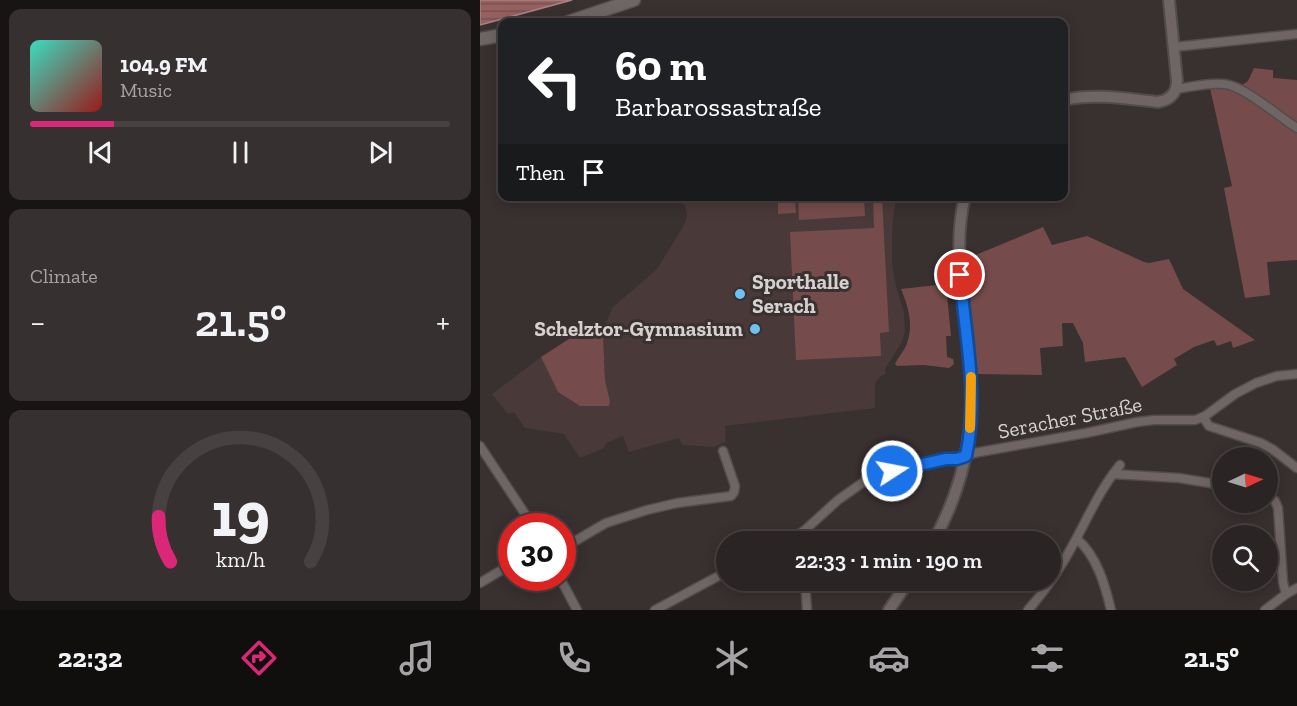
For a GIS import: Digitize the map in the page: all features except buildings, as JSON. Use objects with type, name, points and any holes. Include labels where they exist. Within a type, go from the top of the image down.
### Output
[{"type":"main road","points":[[580,18],[634,0]]},
{"type":"main road","points":[[480,39],[498,36]]},
{"type":"street","points":[[1068,99],[1105,97],[1161,101],[1170,98],[1176,89],[1177,81],[1168,0]]},
{"type":"street","points":[[1174,47],[1297,34]]},
{"type":"street","points":[[1176,89],[1213,84],[1231,85],[1297,128]]},
{"type":"street","points":[[938,531],[952,502],[966,456],[971,423],[968,337],[959,248],[964,201]]},
{"type":"street","points":[[1297,374],[1277,376],[1256,383],[1235,394],[1203,417],[1209,426],[1264,445],[1297,468]]},
{"type":"street","name":"Seracher Straße","points":[[808,531],[848,492],[871,478],[892,471],[1137,422],[1188,420],[1203,417]]},
{"type":"street","points":[[480,446],[524,513]]},
{"type":"street","points":[[576,541],[612,521],[667,505],[728,497],[734,492],[735,486],[723,451]]},
{"type":"street","points":[[1028,610],[1047,588],[1102,490],[1120,465]]},
{"type":"street","points":[[1113,474],[1179,478],[1212,483]]},
{"type":"street","points":[[1278,508],[1283,582],[1286,594]]},
{"type":"street","points":[[1077,538],[1095,562],[1107,592],[1111,610]]},
{"type":"street","points":[[480,583],[498,572]]},
{"type":"street","points":[[655,610],[716,577]]},
{"type":"street","points":[[1265,610],[1297,588]]},
{"type":"street","points":[[567,591],[577,610]]},
{"type":"street","points":[[806,591],[807,610]]},
{"type":"street","points":[[889,610],[902,591]]},
{"type":"shaded area","points":[[480,0],[572,0],[506,18],[498,18],[498,20],[480,25]]},
{"type":"shaded area","points":[[1254,68],[1273,70],[1273,78],[1297,80],[1297,125],[1241,86],[1248,81]]},
{"type":"shaded area","points":[[1220,87],[1250,98],[1297,132],[1297,260],[1267,262],[1270,295],[1245,298],[1224,188],[1232,186],[1210,88]]},
{"type":"shaded area","name":"Schelztor-Gymnasium","points":[[681,201],[896,201],[892,229],[892,263],[904,313],[905,332],[902,342],[885,369],[886,374],[875,383],[875,408],[725,426],[726,442],[713,447],[682,445],[679,438],[629,452],[623,436],[606,443],[604,448],[580,458],[564,434],[525,428],[514,412],[508,414],[492,394],[541,357],[558,392],[580,406],[609,406],[605,380],[603,335],[605,324],[613,307],[657,269],[686,220],[685,206]]},
{"type":"shaded area","points":[[778,201],[795,201],[796,213],[778,214]]},
{"type":"shaded area","points":[[798,201],[864,201],[865,216],[799,220]]},
{"type":"shaded area","points":[[873,201],[882,201],[889,332],[880,333],[881,356],[796,360],[790,232],[874,228]]},
{"type":"shaded area","points":[[1043,227],[1052,245],[1087,236],[1144,262],[1169,259],[1183,289],[1255,340],[1233,348],[1231,341],[1217,346],[1214,340],[1194,347],[1174,359],[1177,365],[1142,387],[1125,357],[1085,362],[1083,343],[1073,323],[1062,323],[1063,346],[1040,348],[1042,375],[978,374],[966,259]]},
{"type":"shaded area","points":[[946,285],[951,336],[946,336],[947,357],[953,359],[954,364],[949,368],[924,365],[897,366],[895,364],[906,346],[910,329],[908,309],[901,289]]},
{"type":"shaded area","points":[[589,326],[603,335],[609,406],[580,406],[558,392],[541,357]]},
{"type":"slow traffic","points":[[970,428],[971,377]]},
{"type":"place","name":"Sporthalle Serach","points":[[740,294]]},
{"type":"place","name":"Schelztor-Gymnasium","points":[[755,329]]},
{"type":"route","points":[[892,471],[966,456],[971,423],[971,402],[968,337],[960,275]]}]
